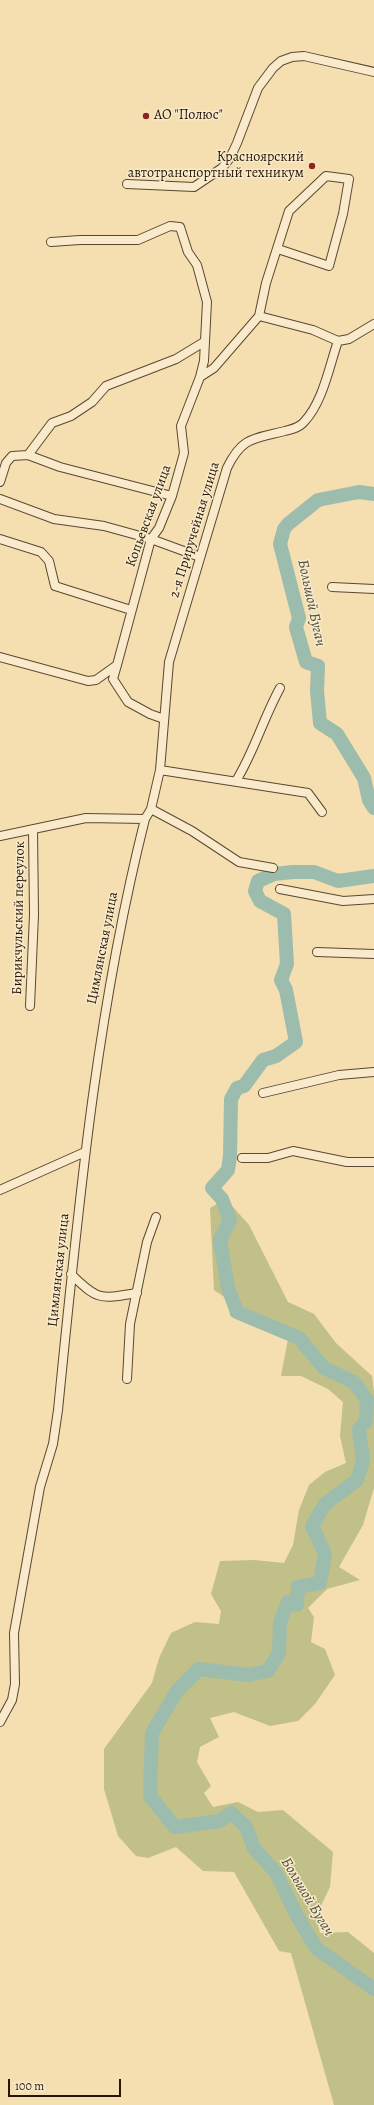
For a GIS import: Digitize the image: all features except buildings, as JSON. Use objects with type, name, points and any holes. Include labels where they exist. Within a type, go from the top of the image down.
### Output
[{"type":"street","points":[[127,184],[194,188],[222,168],[230,158],[237,143],[258,88],[281,61],[292,57],[304,56],[374,72]]},
{"type":"street","points":[[200,377],[214,368],[259,316],[266,283],[289,211],[326,176],[349,178],[343,214],[329,266],[278,249]]},
{"type":"street","name":"Копьевская улица","points":[[51,242],[80,240],[138,240],[170,226],[180,227],[188,252],[196,265],[207,302],[204,362],[200,377],[181,426],[184,453],[172,496],[159,528],[151,539],[113,679],[128,702],[150,714],[164,719]]},
{"type":"street","points":[[259,316],[313,330],[338,341],[348,339],[374,324]]},
{"type":"street","name":"2-я Приручейная улица","points":[[145,819],[151,809],[160,770],[168,662],[227,468],[235,452],[243,444],[296,428],[304,423],[319,398],[338,341]]},
{"type":"street","points":[[28,455],[52,423],[71,416],[92,402],[106,386],[176,359],[204,342]]},
{"type":"street","points":[[0,482],[6,463],[12,456],[28,455],[60,467],[172,496]]},
{"type":"street","points":[[0,499],[54,519],[104,526],[151,539],[200,557]]},
{"type":"street","points":[[0,539],[42,552],[49,561],[55,586],[131,610]]},
{"type":"street","points":[[332,587],[374,589]]},
{"type":"street","points":[[0,657],[88,681],[96,680],[117,665]]},
{"type":"street","points":[[236,781],[248,761],[265,716],[280,688]]},
{"type":"street","points":[[160,770],[308,793],[322,812]]},
{"type":"street","points":[[151,809],[239,862],[273,868]]},
{"type":"street","points":[[0,836],[86,818],[145,819]]},
{"type":"street","name":"Цимлянская улица","points":[[0,1722],[12,1700],[15,1684],[14,1633],[40,1487],[53,1444],[85,1152],[106,999],[128,888],[145,819]]},
{"type":"street","name":"Бирикчульский переулок","points":[[30,1006],[34,915],[33,829]]},
{"type":"street","points":[[280,889],[343,901],[374,900]]},
{"type":"street","points":[[317,952],[374,954]]},
{"type":"street","points":[[263,1093],[339,1075],[374,1072]]},
{"type":"street","points":[[242,1158],[268,1158],[293,1150],[346,1162],[374,1162]]},
{"type":"street","points":[[1,1189],[85,1152]]},
{"type":"street","points":[[127,1379],[130,1324],[138,1293],[147,1242],[156,1217]]},
{"type":"street","points":[[72,1274],[86,1288],[103,1298],[138,1293]]},
{"type":"green space","points":[[226,1199],[249,1225],[288,1302],[314,1314],[336,1343],[372,1376],[374,1392],[374,1488],[363,1525],[339,1567],[360,1580],[327,1589],[308,1608],[314,1617],[311,1642],[325,1649],[335,1675],[315,1704],[298,1721],[270,1726],[234,1712],[210,1718],[219,1737],[200,1747],[197,1762],[211,1786],[204,1793],[213,1807],[238,1802],[258,1812],[283,1810],[333,1852],[330,1887],[316,1916],[320,1933],[348,1932],[374,1953],[374,2105],[334,2105],[291,1953],[279,1951],[234,1872],[203,1871],[176,1847],[148,1858],[136,1856],[118,1836],[104,1789],[104,1749],[152,1683],[159,1658],[171,1633],[195,1622],[219,1624],[221,1611],[211,1594],[220,1561],[254,1560],[284,1563],[293,1545],[299,1510],[309,1485],[325,1472],[346,1463],[340,1436],[343,1402],[328,1389],[301,1376],[281,1376],[288,1339],[230,1316],[229,1300],[214,1290],[210,1208]]},
{"type":"waterway","name":"Большой Бугач","points":[[374,494],[359,492],[318,500],[288,524],[284,529],[280,544],[299,618],[296,627],[306,662],[318,666],[317,691],[320,723],[337,734],[364,778],[369,800],[374,808]]},
{"type":"waterway","name":"Большой Бугач","points":[[374,876],[338,881],[314,872],[293,872],[274,874],[258,881],[255,891],[260,901],[284,914],[287,964],[281,980],[286,990],[296,1042],[276,1056],[263,1060],[244,1086],[237,1088],[231,1099],[230,1156],[228,1170],[212,1188],[222,1199],[230,1220],[220,1240],[228,1288],[237,1312],[299,1338],[324,1368],[354,1382],[367,1400],[366,1421],[359,1429],[363,1461],[357,1480],[325,1504],[312,1526],[325,1554],[320,1583],[298,1587],[297,1605],[288,1602],[280,1622],[279,1653],[268,1671],[248,1675],[199,1669],[177,1691],[152,1733],[150,1796],[175,1827],[220,1821],[231,1813],[246,1827],[254,1848],[276,1873],[296,1914],[316,1948],[374,1989]]},
{"type":"place","name":"АО \"Полюс\"","points":[[146,116]]},
{"type":"place","name":"Красноярский автотранспортный техникум","points":[[312,166]]}]
